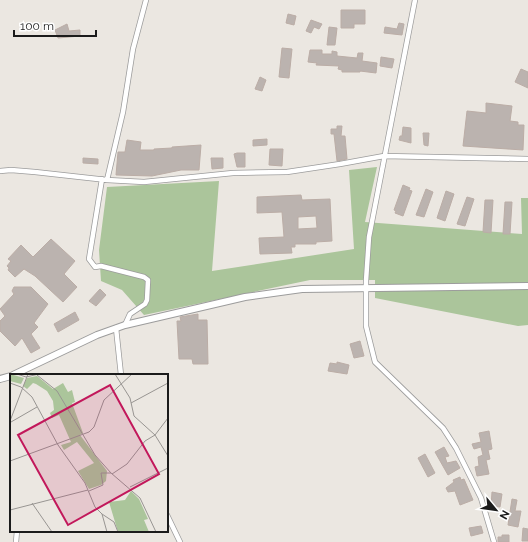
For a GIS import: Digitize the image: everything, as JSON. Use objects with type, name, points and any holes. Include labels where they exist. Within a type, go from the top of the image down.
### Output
[{"type":"street","points":[[107,180],[123,112],[133,49],[146,0]]},
{"type":"street","points":[[415,0],[369,237],[366,326],[375,362],[443,428],[456,448],[481,498],[494,542]]},
{"type":"street","points":[[0,171],[27,171],[107,180],[166,181],[221,174],[287,172],[384,156],[528,159]]},
{"type":"street","points":[[102,179],[89,259],[95,267],[100,266],[144,277],[148,280],[147,300],[145,304],[130,314],[125,325]]},
{"type":"street","points":[[15,374],[98,335],[125,325],[252,296],[302,289],[528,286]]},
{"type":"street","points":[[116,328],[121,374]]},
{"type":"street","points":[[0,379],[10,376]]},
{"type":"street","points":[[168,517],[180,542]]},
{"type":"street","points":[[16,542],[17,532]]},
{"type":"green space","points":[[377,167],[365,222],[522,234],[521,198],[528,198],[528,325],[518,326],[375,298],[375,280],[310,280],[144,315],[122,290],[101,281],[99,250],[107,187],[219,181],[212,271],[354,249],[349,170]]},
{"type":"building","points":[[341,10],[365,10],[365,24],[354,24],[354,28],[341,28]]},
{"type":"building","points":[[288,14],[296,16],[294,25],[286,23]]},
{"type":"building","points":[[311,20],[322,24],[319,29],[314,27],[311,33],[306,31]]},
{"type":"building","points":[[399,23],[404,24],[402,35],[384,33],[385,27],[397,29]]},
{"type":"building","points":[[67,24],[69,31],[80,30],[80,36],[58,38],[55,30]]},
{"type":"building","points":[[329,27],[337,28],[335,45],[327,45]]},
{"type":"building","points":[[282,48],[292,49],[289,78],[279,77]]},
{"type":"building","points":[[310,50],[322,50],[322,54],[332,54],[332,51],[337,52],[337,56],[357,58],[358,53],[363,53],[362,61],[377,63],[376,73],[360,71],[342,72],[342,70],[338,69],[339,66],[316,65],[317,63],[308,62]]},
{"type":"building","points":[[381,57],[394,59],[392,68],[380,66]]},
{"type":"building","points":[[521,69],[528,72],[528,88],[515,82]]},
{"type":"building","points":[[260,77],[266,80],[262,91],[255,89]]},
{"type":"building","points":[[486,103],[512,106],[510,121],[518,122],[518,125],[524,125],[523,150],[463,146],[467,111],[486,113]]},
{"type":"building","points":[[337,126],[342,126],[341,136],[345,136],[347,159],[337,161],[334,134],[331,134],[331,129],[337,129]]},
{"type":"building","points":[[403,127],[411,128],[411,143],[399,140],[400,136],[402,136]]},
{"type":"building","points":[[423,133],[429,133],[428,146],[424,145]]},
{"type":"building","points":[[267,139],[267,145],[253,146],[253,140]]},
{"type":"building","points":[[127,140],[141,142],[140,150],[201,145],[199,170],[181,170],[152,176],[116,175],[118,152],[125,152]]},
{"type":"building","points":[[270,149],[283,149],[282,166],[269,165]]},
{"type":"building","points":[[245,153],[245,167],[237,167],[234,154]]},
{"type":"building","points":[[83,158],[98,159],[98,164],[83,163]]},
{"type":"building","points":[[211,158],[223,158],[223,168],[212,169]]},
{"type":"building","points":[[403,185],[410,188],[409,190],[412,191],[403,216],[395,213],[396,211],[394,210]]},
{"type":"building","points":[[426,189],[433,192],[424,217],[416,215]]},
{"type":"building","points":[[446,191],[454,194],[445,221],[437,218]]},
{"type":"building","points":[[301,195],[302,200],[330,199],[332,241],[316,242],[316,244],[295,244],[295,247],[291,247],[292,253],[260,254],[259,238],[284,237],[282,212],[257,213],[257,197]],"holes":[[[316,216],[317,228],[298,229],[298,217]]]},
{"type":"building","points":[[467,197],[474,199],[465,226],[457,224]]},
{"type":"building","points":[[485,200],[493,200],[491,233],[483,232]]},
{"type":"building","points":[[505,202],[512,202],[510,234],[503,234]]},
{"type":"building","points":[[51,239],[75,261],[64,274],[77,287],[63,302],[35,276],[24,269],[15,277],[8,270],[9,268],[7,266],[11,261],[8,259],[21,245],[33,257]]},
{"type":"building","points":[[14,287],[31,287],[48,304],[34,323],[38,327],[31,334],[40,348],[31,353],[22,338],[15,346],[0,331],[0,321],[5,316],[0,309],[14,294],[12,291]]},
{"type":"building","points":[[100,289],[106,295],[96,306],[89,301]]},
{"type":"building","points":[[75,312],[79,320],[58,332],[54,324]]},
{"type":"building","points":[[198,314],[198,320],[207,320],[208,364],[193,364],[192,359],[179,359],[177,321],[181,321],[180,317]]},
{"type":"building","points":[[360,341],[364,356],[354,358],[350,344]]},
{"type":"building","points":[[337,362],[349,365],[347,374],[328,371],[330,363],[337,364]]},
{"type":"building","points":[[489,431],[492,449],[488,450],[490,459],[486,460],[489,474],[477,476],[475,467],[479,466],[478,457],[483,455],[481,447],[474,449],[472,444],[481,442],[479,433]]},
{"type":"building","points":[[444,447],[449,456],[445,457],[447,463],[456,461],[460,468],[448,475],[435,452]]},
{"type":"building","points":[[425,454],[435,473],[428,477],[418,458]]},
{"type":"building","points":[[460,477],[461,480],[464,479],[473,500],[460,505],[455,491],[448,492],[446,488],[454,482],[453,480]]},
{"type":"building","points":[[492,492],[502,494],[500,507],[491,506]]},
{"type":"building","points":[[512,499],[517,500],[515,511],[521,511],[518,527],[508,525]]},
{"type":"building","points":[[481,526],[483,533],[471,536],[469,528]]},
{"type":"building","points":[[523,528],[528,529],[528,541],[522,541]]},
{"type":"building","points":[[502,535],[509,535],[509,542],[498,542],[498,537],[502,537]]}]
